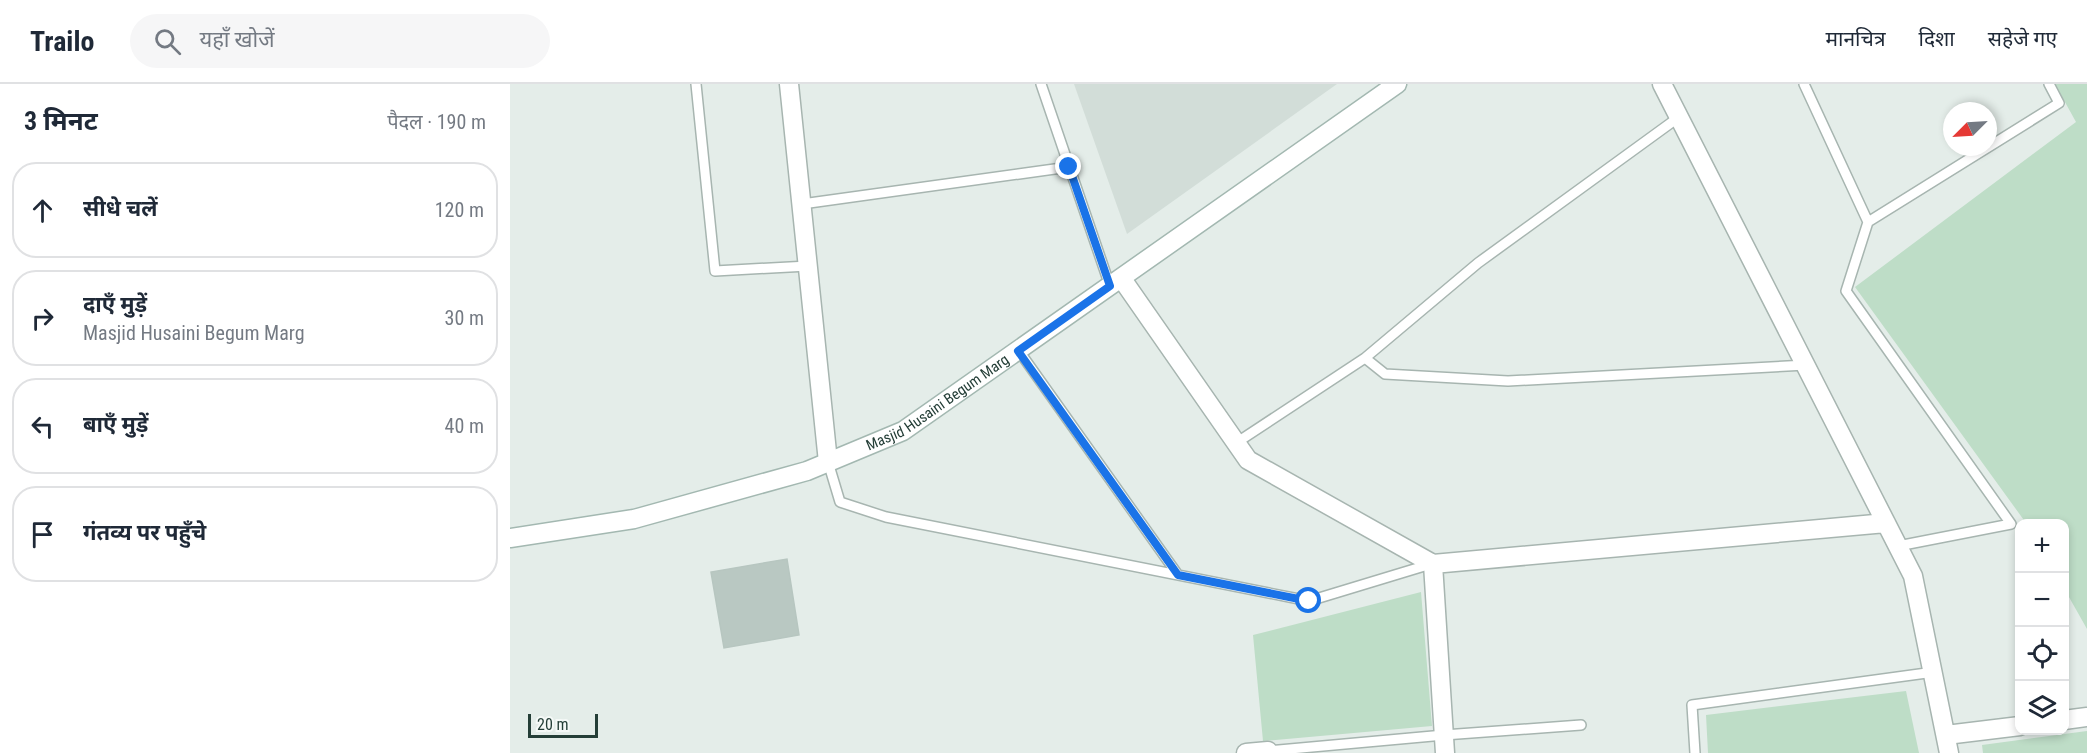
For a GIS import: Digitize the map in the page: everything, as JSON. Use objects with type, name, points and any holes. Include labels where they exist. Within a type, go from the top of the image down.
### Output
[{"type":"street","points":[[789,84],[828,462]]},
{"type":"street","name":"Masjid Husaini Begum Marg","points":[[510,538],[633,519],[807,471],[903,431],[1397,84]]},
{"type":"street","points":[[1662,84],[1913,576],[1948,744],[2015,727]]},
{"type":"street","points":[[1116,282],[1248,460],[1433,564],[1886,523]]},
{"type":"street","points":[[1433,564],[1445,744]]},
{"type":"street","points":[[2069,719],[2087,717]]},
{"type":"street","points":[[1246,753],[1268,751]]},
{"type":"lane","points":[[696,84],[715,271],[808,266]]},
{"type":"lane","points":[[1041,84],[1069,167],[1116,282]]},
{"type":"lane","points":[[1804,84],[1868,222]]},
{"type":"lane","points":[[1898,546],[2011,524],[1846,291],[1868,222],[2059,103],[2049,84]]},
{"type":"lane","points":[[1236,443],[1365,358],[1478,263],[1679,117]]},
{"type":"lane","points":[[802,204],[1069,167]]},
{"type":"lane","points":[[1018,351],[1178,575]]},
{"type":"lane","points":[[1365,358],[1385,374],[1508,381],[1806,365]]},
{"type":"lane","points":[[828,462],[840,502],[886,517],[1309,601],[1433,564]]},
{"type":"lane","points":[[1695,753],[1692,705],[1934,672]]},
{"type":"lane","points":[[1268,751],[1445,744],[1581,725]]},
{"type":"shaded area","points":[[1074,84],[1337,84],[1127,234]]},
{"type":"green space","points":[[2055,84],[2087,84],[2087,629],[2069,597],[2069,519],[2023,519],[1855,287],[2076,122]]},
{"type":"green space","points":[[1421,592],[1432,726],[1263,741],[1253,635]]},
{"type":"green space","points":[[1906,691],[1919,753],[1708,753],[1706,715]]},
{"type":"green space","points":[[2087,731],[2087,753],[1983,753],[1982,745]]},
{"type":"building","points":[[787,559],[799,635],[724,648],[711,572]]},
{"type":"route","points":[[1069,167],[1110,286],[1018,351],[1178,575],[1309,601]]}]
